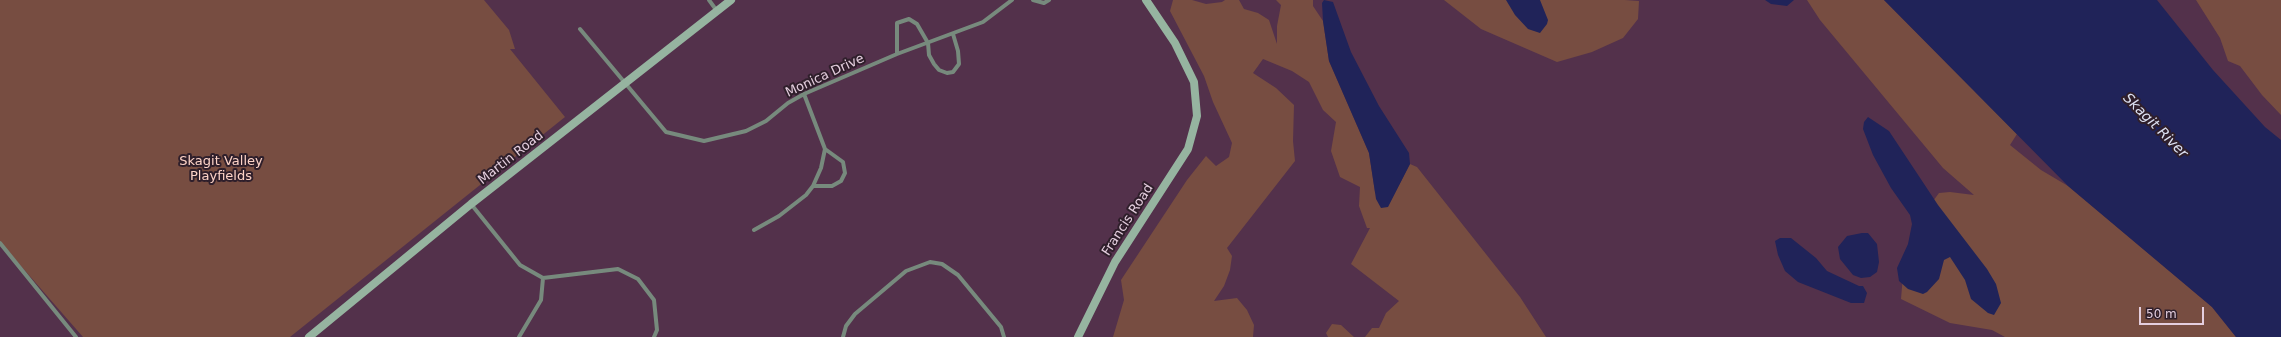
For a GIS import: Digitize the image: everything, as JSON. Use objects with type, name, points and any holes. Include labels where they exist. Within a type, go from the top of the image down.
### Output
[{"type":"street","points":[[709,0],[717,11]]},
{"type":"street","name":"Martin Road","points":[[309,337],[471,204],[731,0]]},
{"type":"street","name":"Monica Drive","points":[[580,29],[624,85],[666,132],[704,141],[746,132],[766,121],[788,103],[804,94],[897,54],[983,22],[1012,0]]},
{"type":"street","points":[[1034,0],[1044,3],[1049,0]]},
{"type":"street","name":"Francis Road","points":[[1078,337],[1115,262],[1188,149],[1197,116],[1194,82],[1175,42],[1146,0]]},
{"type":"street","points":[[897,54],[897,23],[909,19],[917,24],[928,43],[929,55],[934,64],[939,70],[947,73],[952,72],[958,64],[958,51],[953,34]]},
{"type":"street","points":[[804,94],[825,149],[843,162],[845,173],[841,181],[832,186],[813,186]]},
{"type":"street","points":[[754,230],[778,216],[806,195],[813,186],[825,149]]},
{"type":"street","points":[[471,204],[520,265],[543,278],[618,269],[638,279],[654,300],[657,330],[654,337]]},
{"type":"street","points":[[1,245],[76,337]]},
{"type":"street","points":[[843,337],[846,326],[855,314],[906,271],[930,262],[942,264],[958,275],[994,317],[1001,327],[1004,337]]},
{"type":"street","points":[[519,337],[541,300],[543,278]]},
{"type":"green space","name":"Skagit Valley Playfields","points":[[0,0],[484,0],[509,30],[515,49],[510,49],[565,117],[290,337],[83,337],[0,242]]},
{"type":"green space","points":[[1173,0],[1192,0],[1206,4],[1222,2],[1225,0],[1239,0],[1244,9],[1258,13],[1269,20],[1277,44],[1277,26],[1281,5],[1276,0],[1313,0],[1313,6],[1323,21],[1329,61],[1369,153],[1375,192],[1388,206],[1410,164],[1417,167],[1520,297],[1546,337],[1365,337],[1372,328],[1379,328],[1386,313],[1399,301],[1351,264],[1370,228],[1367,228],[1359,206],[1360,187],[1340,177],[1331,151],[1336,122],[1323,110],[1309,82],[1292,71],[1263,59],[1253,73],[1276,88],[1294,105],[1293,141],[1295,161],[1227,248],[1232,256],[1230,270],[1224,286],[1214,301],[1237,298],[1247,310],[1254,325],[1253,337],[1113,337],[1124,300],[1121,280],[1187,180],[1206,156],[1216,166],[1229,157],[1232,143],[1213,102],[1204,76],[1170,11]]},
{"type":"green space","points":[[1444,0],[1639,1],[1638,19],[1623,38],[1592,52],[1557,62],[1481,29]]},
{"type":"green space","points":[[1807,0],[1884,0],[2017,134],[2010,145],[2041,170],[2068,186],[2212,307],[2236,337],[2005,337],[1992,330],[1950,323],[1901,299],[1904,263],[1919,220],[1939,193],[1950,192],[1974,195],[1943,168],[1820,20]]},
{"type":"green space","points":[[2196,0],[2281,0],[2281,115],[2262,95],[2240,66],[2228,61],[2220,38]]},
{"type":"green space","points":[[1332,324],[1341,325],[1354,337],[1328,337],[1326,333]]},
{"type":"water","points":[[1324,0],[1333,2],[1351,52],[1379,106],[1409,153],[1410,164],[1388,207],[1381,208],[1376,199],[1369,153],[1329,61],[1323,21],[1322,3]]},
{"type":"water","points":[[1506,0],[1540,0],[1548,20],[1547,24],[1540,33],[1528,29],[1515,15]]},
{"type":"water","points":[[1765,0],[1794,0],[1787,6],[1771,4]]},
{"type":"water","name":"Skagit River","points":[[1884,0],[2157,0],[2213,70],[2265,127],[2281,140],[2281,337],[2236,337],[2212,307],[2068,186]]},
{"type":"water","points":[[1868,117],[1889,131],[1938,205],[1987,269],[1996,284],[2001,303],[1994,315],[1988,313],[1971,299],[1965,280],[1950,257],[1944,260],[1939,279],[1927,292],[1923,294],[1908,289],[1899,281],[1897,268],[1908,244],[1912,224],[1910,215],[1891,188],[1873,155],[1863,129],[1864,122]]},
{"type":"water","points":[[1868,233],[1877,244],[1879,262],[1877,272],[1870,277],[1861,278],[1853,275],[1840,259],[1838,247],[1847,236]]},
{"type":"water","points":[[1780,238],[1791,238],[1816,258],[1827,271],[1859,286],[1863,286],[1867,293],[1864,303],[1851,303],[1798,282],[1785,271],[1778,255],[1775,241]]}]
